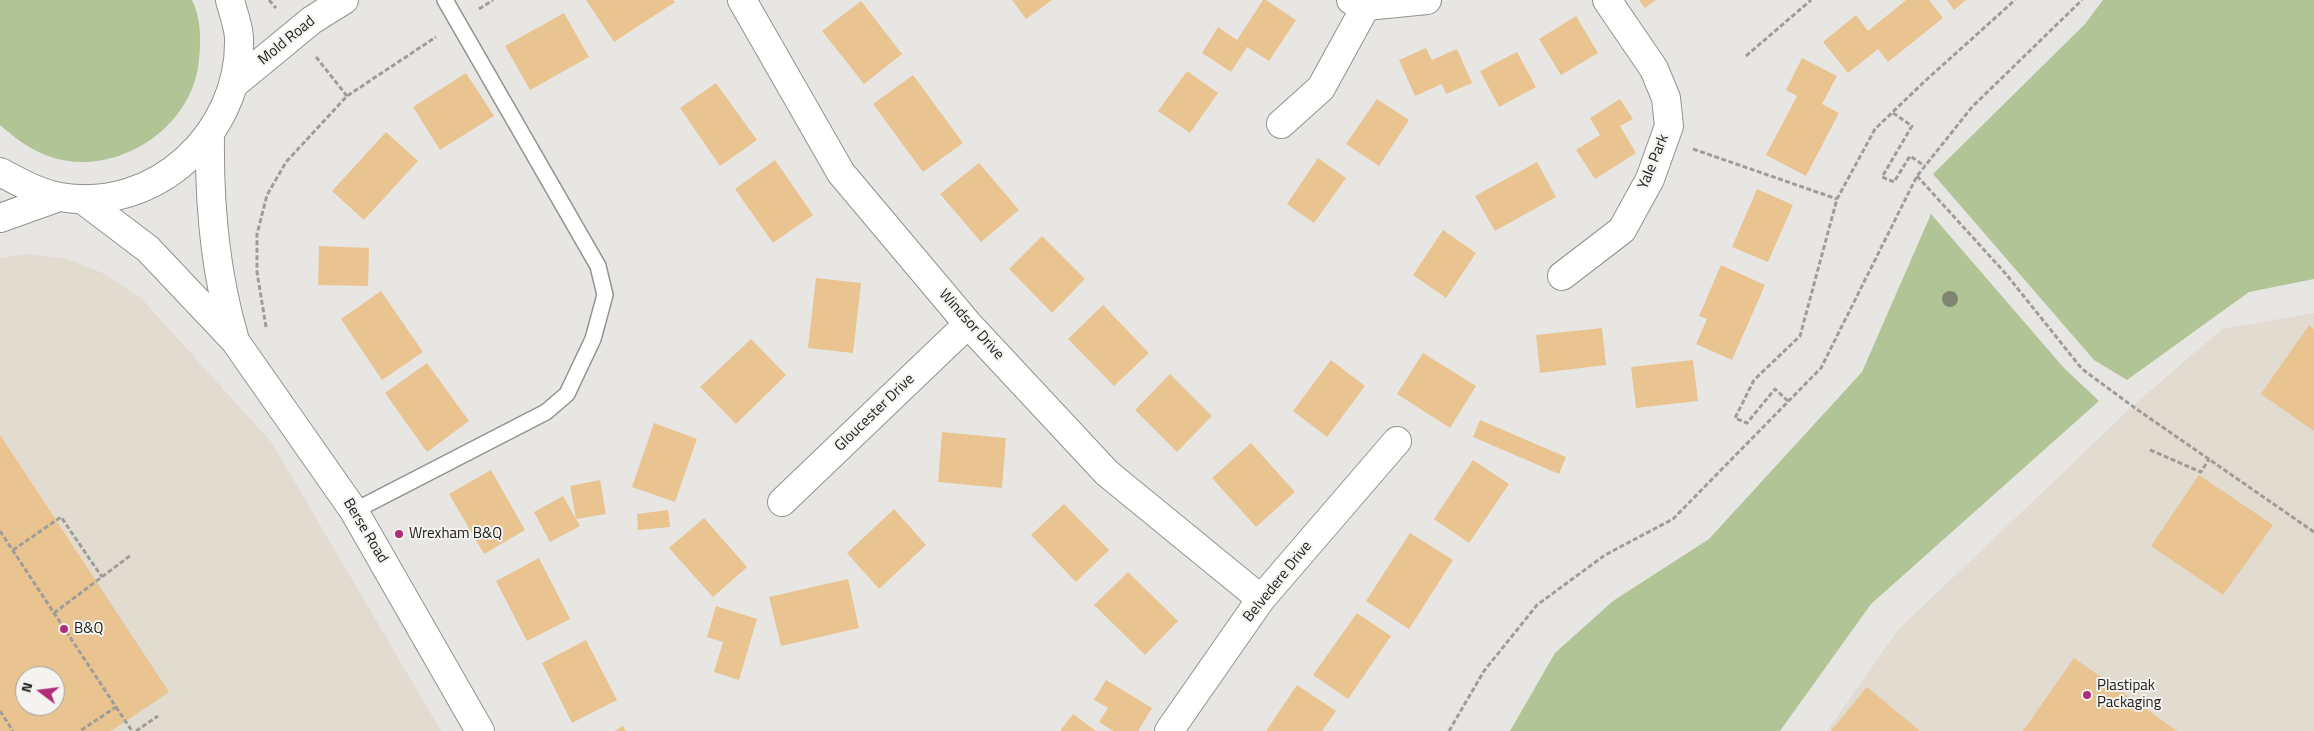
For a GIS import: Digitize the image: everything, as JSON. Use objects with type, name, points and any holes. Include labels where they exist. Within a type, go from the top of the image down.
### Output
[{"type":"street","points":[[0,218],[71,198],[131,192],[175,171],[210,136],[224,112],[233,85],[239,37],[230,0]]},
{"type":"street","name":"Mold Road","points":[[233,85],[312,20],[344,0]]},
{"type":"street","name":"Windsor Drive","points":[[742,0],[841,173],[968,324],[1107,473],[1261,600]]},
{"type":"street","points":[[1281,124],[1321,88],[1358,3],[1426,0]]},
{"type":"street","name":"Yale Park","points":[[1562,276],[1622,230],[1650,179],[1669,126],[1666,98],[1654,69],[1608,0]]},
{"type":"street","name":"Berse Road","points":[[210,136],[209,181],[223,297],[235,341]]},
{"type":"street","points":[[0,172],[37,191],[71,198]]},
{"type":"street","name":"Berse Road","points":[[71,198],[148,249],[235,341],[354,511],[480,731]]},
{"type":"street","name":"Gloucester Drive","points":[[782,502],[968,324]]},
{"type":"street","name":"Belvedere Drive","points":[[1168,731],[1261,600],[1396,441]]},
{"type":"lane","points":[[354,511],[546,412],[567,394],[593,339],[605,295],[598,266],[445,0]]},
{"type":"path","points":[[267,324],[257,272],[257,234],[267,195],[286,162],[347,96],[493,0]]},
{"type":"path","points":[[1746,56],[1811,0]]},
{"type":"path","points":[[1788,401],[1775,389],[1747,423],[1736,418],[1754,380],[1800,336],[1837,200],[1875,129],[2015,0]]},
{"type":"path","points":[[1449,731],[1484,671],[1537,606],[1605,555],[1672,519],[1821,368],[1917,176],[1972,107],[2082,0]]},
{"type":"path","points":[[313,54],[347,96]]},
{"type":"path","points":[[1893,113],[1912,126],[1882,177],[1894,182],[1910,156],[1925,166]]},
{"type":"path","points":[[1664,139],[1837,200]]},
{"type":"path","points":[[1917,176],[2006,274],[2082,369],[2314,532]]},
{"type":"path","points":[[2150,450],[2201,472],[2209,459]]},
{"type":"path","points":[[12,550],[61,517],[102,577]]},
{"type":"path","points":[[0,531],[132,731]]},
{"type":"path","points":[[54,613],[131,555]]},
{"type":"path","points":[[80,731],[116,707]]},
{"type":"path","points":[[0,711],[13,731]]},
{"type":"path","points":[[136,731],[158,716]]},
{"type":"shaded area","points":[[30,254],[67,259],[105,274],[141,298],[272,443],[441,731],[0,731],[0,258]]},
{"type":"shaded area","points":[[2314,313],[2314,731],[1827,731],[1898,630],[2137,402],[2222,329]]},
{"type":"green space","points":[[0,0],[192,0],[200,29],[199,60],[193,85],[182,107],[166,127],[146,143],[123,154],[99,161],[73,162],[48,156],[28,147],[0,125]]},
{"type":"green space","points":[[2103,0],[2314,0],[2314,279],[2249,292],[2127,380],[2094,360],[1933,174],[2085,24]]},
{"type":"green space","points":[[1931,214],[2064,368],[2099,401],[1871,604],[1780,731],[1510,731],[1555,653],[1613,601],[1709,539],[1862,372]]},
{"type":"building","points":[[586,0],[673,0],[675,2],[614,42]]},
{"type":"building","points":[[1012,0],[1052,0],[1026,19]]},
{"type":"building","points":[[1263,0],[1266,0],[1296,20],[1269,61],[1247,47],[1231,72],[1202,53],[1218,27],[1237,40]]},
{"type":"building","points":[[1639,0],[1656,0],[1645,8]]},
{"type":"building","points":[[1906,0],[1929,0],[1943,18],[1888,62],[1878,49],[1848,73],[1823,42],[1856,15],[1868,31]]},
{"type":"building","points":[[1947,0],[1966,0],[1954,10]]},
{"type":"building","points":[[861,1],[902,54],[864,84],[822,31]]},
{"type":"building","points":[[564,13],[589,57],[530,90],[505,46]]},
{"type":"building","points":[[1576,16],[1598,53],[1561,75],[1539,39]]},
{"type":"building","points":[[1426,48],[1432,60],[1457,49],[1472,83],[1446,94],[1442,84],[1415,96],[1399,60]]},
{"type":"building","points":[[1517,52],[1536,87],[1499,107],[1480,71]]},
{"type":"building","points":[[1802,58],[1837,76],[1822,104],[1839,113],[1806,176],[1766,155],[1797,96],[1786,90]]},
{"type":"building","points":[[1187,71],[1218,93],[1190,133],[1158,111]]},
{"type":"building","points":[[466,73],[494,116],[440,150],[413,107]]},
{"type":"building","points":[[913,75],[963,143],[923,172],[873,104]]},
{"type":"building","points":[[716,83],[757,140],[720,166],[680,108]]},
{"type":"building","points":[[1377,99],[1409,120],[1379,166],[1346,144]]},
{"type":"building","points":[[1620,99],[1633,119],[1620,126],[1636,153],[1595,179],[1576,150],[1600,135],[1590,118]]},
{"type":"building","points":[[386,132],[418,161],[364,220],[332,191]]},
{"type":"building","points":[[1318,158],[1346,178],[1314,223],[1287,204]]},
{"type":"building","points":[[775,160],[813,215],[773,243],[735,189]]},
{"type":"building","points":[[1537,162],[1556,197],[1495,231],[1475,196]]},
{"type":"building","points":[[979,163],[1019,210],[981,242],[940,194]]},
{"type":"building","points":[[1757,189],[1793,205],[1768,262],[1732,247]]},
{"type":"building","points":[[1443,230],[1476,253],[1446,298],[1413,275]]},
{"type":"building","points":[[1042,236],[1085,279],[1052,313],[1009,269]]},
{"type":"building","points":[[319,246],[369,248],[368,286],[318,285]]},
{"type":"building","points":[[1721,265],[1765,285],[1732,360],[1696,344],[1707,319],[1699,316]]},
{"type":"building","points":[[816,278],[861,283],[853,353],[808,348]]},
{"type":"building","points":[[381,291],[423,352],[382,380],[341,319]]},
{"type":"building","points":[[1103,305],[1149,353],[1114,386],[1068,339]]},
{"type":"building","points":[[2309,325],[2314,329],[2314,431],[2261,394]]},
{"type":"building","points":[[1602,328],[1606,365],[1540,373],[1536,335]]},
{"type":"building","points":[[751,339],[786,375],[736,424],[700,387]]},
{"type":"building","points":[[1423,353],[1476,386],[1450,428],[1397,394]]},
{"type":"building","points":[[1331,360],[1365,386],[1327,437],[1293,411]]},
{"type":"building","points":[[1693,360],[1698,401],[1636,408],[1631,367]]},
{"type":"building","points":[[427,363],[469,421],[427,452],[385,393]]},
{"type":"building","points":[[1170,374],[1212,416],[1177,452],[1135,410]]},
{"type":"building","points":[[1480,420],[1566,457],[1559,474],[1473,437]]},
{"type":"building","points":[[654,423],[697,439],[675,502],[632,487]]},
{"type":"building","points":[[942,432],[1006,438],[1002,488],[938,482]]},
{"type":"building","name":"B&Q","points":[[0,435],[169,692],[111,731],[0,731]]},
{"type":"building","points":[[1251,443],[1295,492],[1256,527],[1212,478]]},
{"type":"building","points":[[1473,460],[1509,484],[1469,543],[1434,519]]},
{"type":"building","points":[[491,470],[525,530],[484,554],[449,494]]},
{"type":"building","points":[[2199,475],[2273,525],[2223,595],[2151,546]]},
{"type":"building","points":[[600,480],[606,514],[576,519],[570,486]]},
{"type":"building","points":[[563,496],[580,526],[550,542],[534,512]]},
{"type":"building","points":[[1064,504],[1109,550],[1076,582],[1031,535]]},
{"type":"building","points":[[894,509],[926,545],[879,589],[847,553]]},
{"type":"building","points":[[668,510],[670,527],[638,530],[637,514]]},
{"type":"building","points":[[704,518],[747,567],[713,597],[669,548]]},
{"type":"building","points":[[1410,533],[1453,560],[1409,629],[1366,601]]},
{"type":"building","points":[[539,558],[570,619],[527,641],[496,581]]},
{"type":"building","points":[[1128,572],[1178,621],[1145,655],[1094,605]]},
{"type":"building","points":[[848,579],[859,628],[781,646],[769,597]]},
{"type":"building","points":[[716,606],[757,619],[739,680],[714,672],[723,642],[707,637]]},
{"type":"building","points":[[1357,613],[1391,636],[1348,699],[1313,675]]},
{"type":"building","points":[[586,640],[617,700],[572,723],[542,663]]},
{"type":"building","name":"Plastipak Packaging","points":[[2074,658],[2177,731],[2023,731]]},
{"type":"building","points":[[1106,680],[1152,708],[1138,731],[1113,731],[1099,722],[1108,708],[1094,700]]},
{"type":"building","points":[[1297,685],[1336,711],[1322,731],[1266,731]]},
{"type":"building","points":[[1867,687],[1920,731],[1831,731]]},
{"type":"building","points":[[1073,714],[1096,731],[1060,731]]},
{"type":"building","points":[[623,726],[626,731],[615,731]]},
{"type":"place","name":"Wrexham B&Q","points":[[399,534]]},
{"type":"place","name":"B&Q","points":[[64,629]]},
{"type":"place","name":"Plastipak Packaging","points":[[2087,695]]}]
